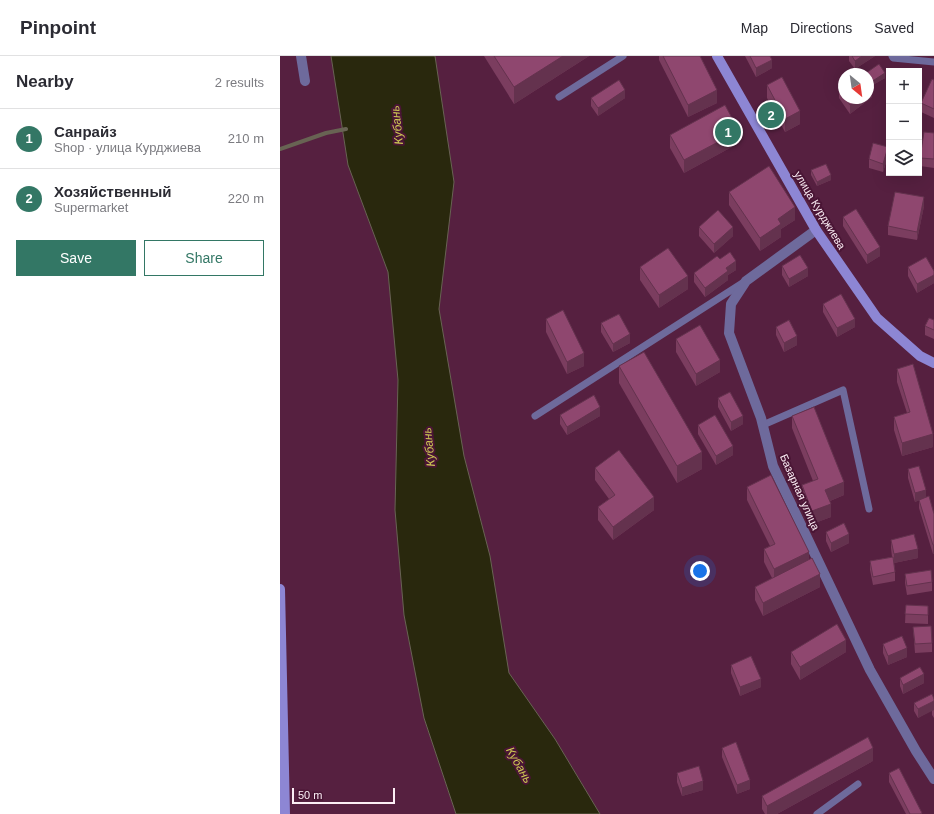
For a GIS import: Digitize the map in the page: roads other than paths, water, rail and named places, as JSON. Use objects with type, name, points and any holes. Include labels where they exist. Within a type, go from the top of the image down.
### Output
[{"type":"street","points":[[301,56],[305,81]]},
{"type":"street","name":"улица Курджиева","points":[[717,56],[816,230],[877,318],[920,356],[929,361]]},
{"type":"street","name":"Базарная улица","points":[[816,230],[746,281],[731,304],[729,333],[763,425],[773,466],[870,670],[916,751],[934,779]]},
{"type":"street","points":[[280,589],[285,814]]},
{"type":"lane","points":[[559,97],[623,56]]},
{"type":"lane","points":[[892,56],[893,58],[924,58],[934,62]]},
{"type":"lane","points":[[535,416],[746,281]]},
{"type":"lane","points":[[763,425],[843,390],[869,509]]},
{"type":"lane","points":[[817,814],[858,784]]},
{"type":"water","name":"Кубань","points":[[331,56],[435,56],[454,182],[439,309],[464,456],[490,556],[509,673],[555,739],[600,814],[456,814],[424,718],[404,615],[395,510],[398,380],[388,272],[348,165]]},
{"type":"waterway","points":[[280,149],[326,133],[346,129]]},
{"type":"place","name":"Хозяйственный","points":[[771,115]]},
{"type":"place","name":"Санрайз","points":[[728,132]]}]
